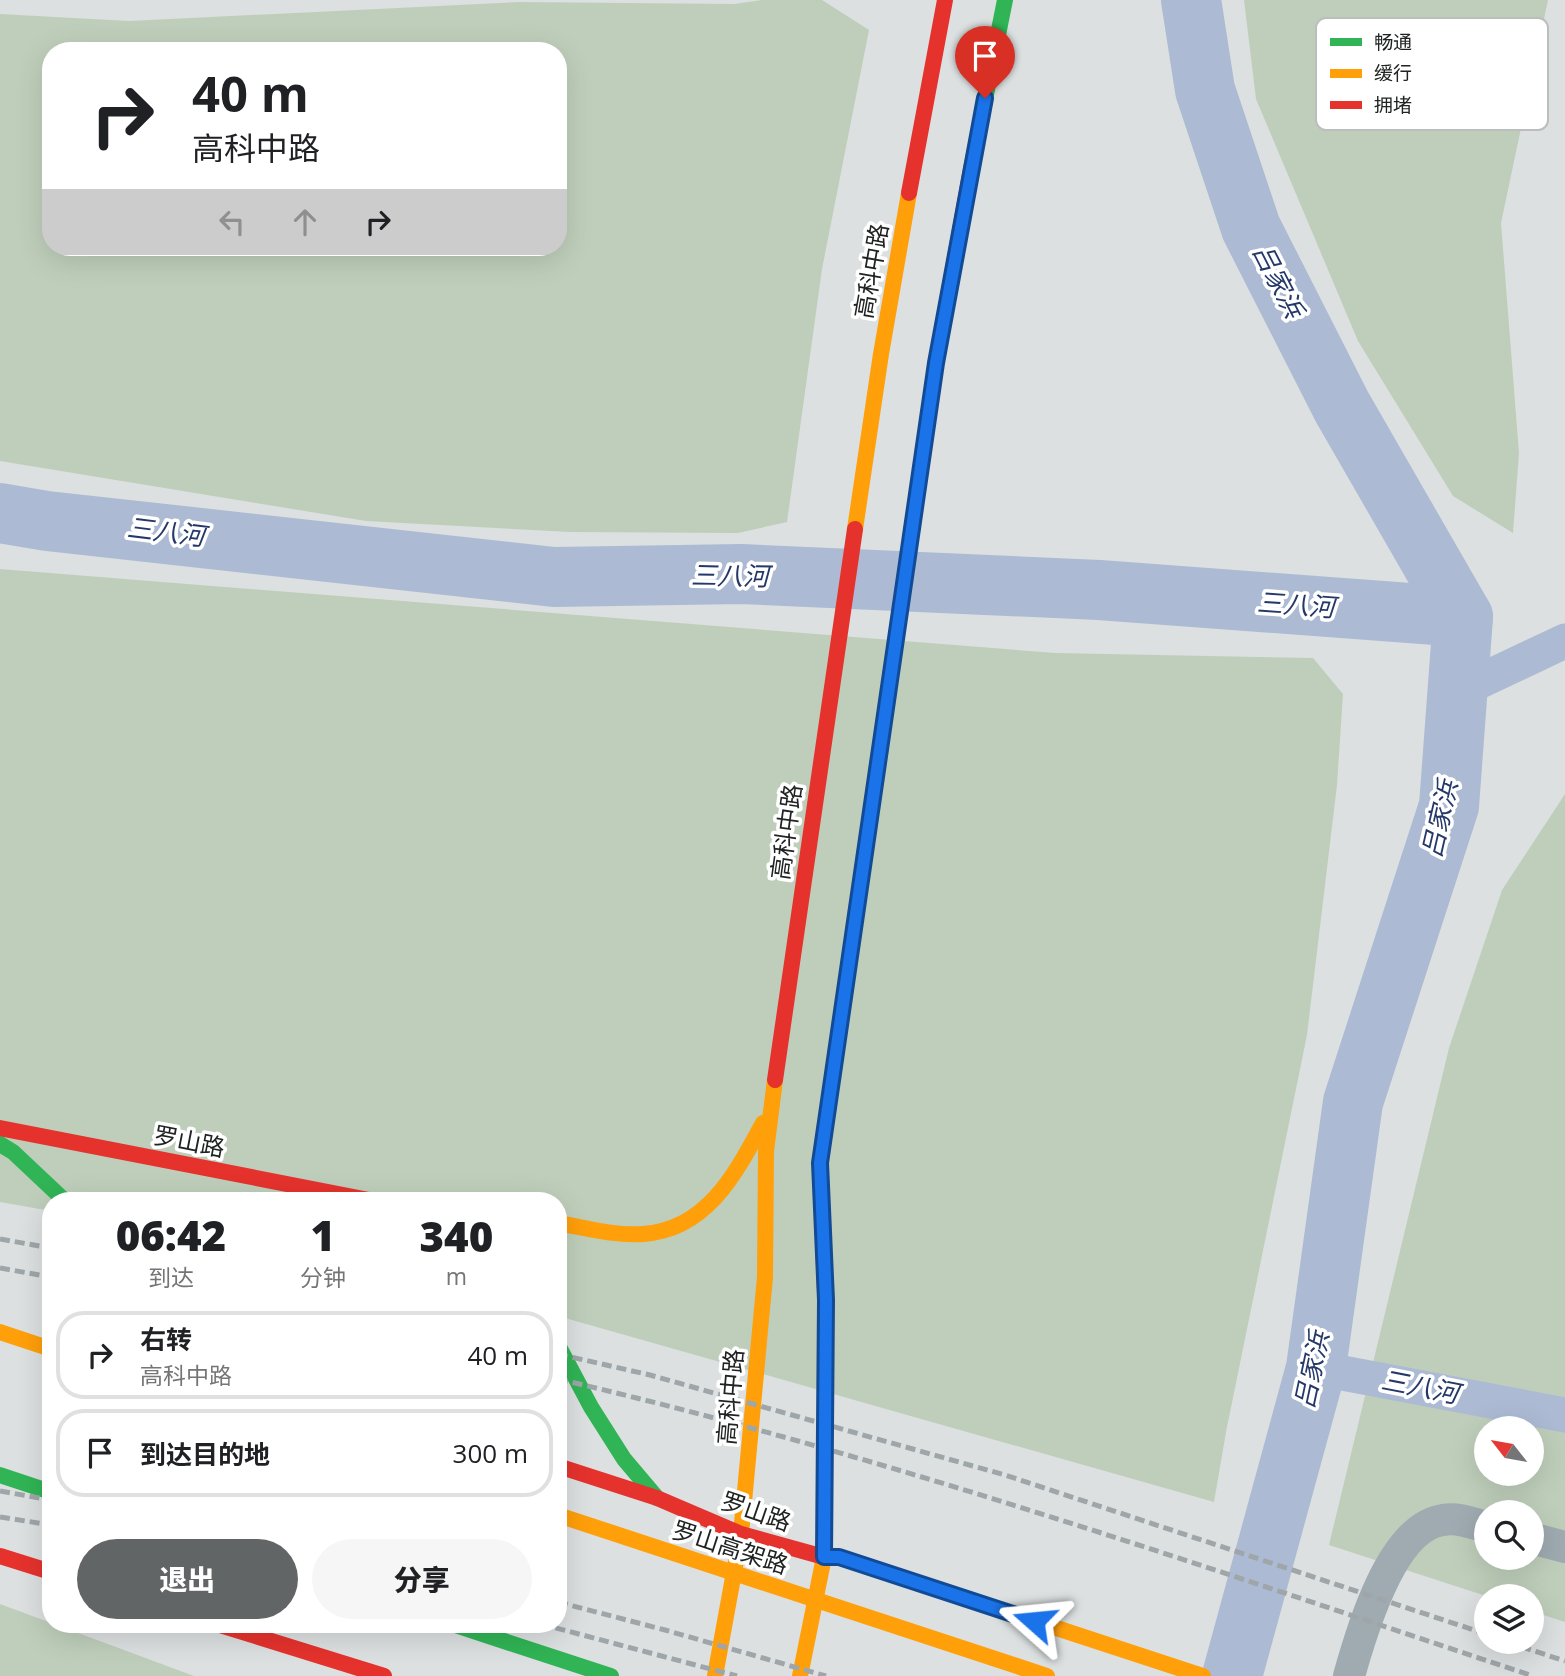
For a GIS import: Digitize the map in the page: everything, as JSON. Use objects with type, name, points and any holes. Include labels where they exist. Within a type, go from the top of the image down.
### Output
[{"type":"main road","name":"高科中路","points":[[715,1676],[741,1534],[765,1278],[766,1151],[772,1105],[840,628],[909,186],[946,0]]},
{"type":"main road","points":[[800,1676],[824,1557],[826,1300],[820,1163],[943,325],[1004,0]]},
{"type":"main road","points":[[567,1224],[644,1234],[680,1227],[710,1206],[735,1174],[772,1105]]},
{"type":"main road","name":"罗山路","points":[[0,1128],[328,1192]]},
{"type":"main road","points":[[0,1144],[13,1152],[56,1192]]},
{"type":"main road","points":[[0,1332],[42,1346]]},
{"type":"main road","name":"罗山路","points":[[567,1362],[591,1407],[624,1459],[657,1498]]},
{"type":"main road","name":"罗山路","points":[[567,1469],[657,1498],[741,1534],[824,1557],[839,1557],[1203,1676]]},
{"type":"main road","points":[[0,1475],[42,1489]]},
{"type":"main road","name":"罗山高架路","points":[[567,1518],[1047,1676]]},
{"type":"main road","points":[[0,1556],[42,1569]]},
{"type":"main road","points":[[246,1633],[384,1676]]},
{"type":"main road","points":[[480,1633],[611,1676]]},
{"type":"street","points":[[1349,1676],[1363,1629],[1381,1585],[1399,1553],[1419,1531],[1442,1520],[1474,1524]]},
{"type":"street","points":[[1544,1541],[1565,1547]]},
{"type":"green space","points":[[762,0],[822,0],[869,30],[822,269],[787,522],[738,533],[570,532],[366,521],[0,461],[0,14],[129,21],[518,2],[734,4]]},
{"type":"green space","points":[[1244,0],[1548,0],[1544,18],[1316,18],[1316,130],[1521,130],[1501,223],[1519,453],[1513,533],[1453,496],[1358,341],[1256,99]]},
{"type":"green space","points":[[0,569],[1055,653],[1313,658],[1343,694],[1337,785],[1307,1035],[1214,1502],[567,1319],[567,1192],[42,1192],[42,1209],[0,1202]]},
{"type":"green space","points":[[1565,794],[1565,1622],[1544,1615],[1544,1584],[1474,1584],[1474,1592],[1329,1545],[1449,1048],[1502,890]]},
{"type":"green space","points":[[0,1604],[42,1620],[42,1633],[78,1633],[194,1676],[0,1676]]},
{"type":"waterway","name":"吕家浜","points":[[1191,0],[1205,90],[1251,228],[1342,407],[1463,617],[1449,806],[1353,1102],[1316,1368],[1232,1676]]},
{"type":"waterway","name":"三八河","points":[[0,513],[47,521],[554,577],[741,574],[1099,590],[1463,617]]},
{"type":"waterway","points":[[1457,692],[1565,641]]},
{"type":"waterway","name":"三八河","points":[[1316,1368],[1565,1415]]},
{"type":"railway","points":[[0,1239],[42,1246]]},
{"type":"railway","points":[[0,1268],[42,1275]]},
{"type":"railway","points":[[567,1356],[650,1375],[1005,1475],[1474,1630]]},
{"type":"railway","points":[[567,1381],[805,1443],[1049,1516],[1533,1676]]},
{"type":"railway","points":[[0,1491],[42,1498]]},
{"type":"railway","points":[[0,1517],[42,1524]]},
{"type":"railway","points":[[567,1604],[826,1676]]},
{"type":"railway","points":[[567,1631],[737,1676]]},
{"type":"railway","points":[[1544,1654],[1565,1661]]},
{"type":"traffic: fast","points":[[971,169],[1005,0]]},
{"type":"traffic: fast","points":[[0,1144],[13,1152],[56,1192]]},
{"type":"traffic: fast","points":[[567,1362],[591,1407],[624,1459],[657,1498]]},
{"type":"traffic: fast","points":[[0,1475],[42,1489]]},
{"type":"traffic: fast","points":[[480,1633],[611,1676]]},
{"type":"traffic: slow","points":[[855,529],[909,193]]},
{"type":"traffic: slow","points":[[837,1048],[877,767]]},
{"type":"traffic: slow","points":[[715,1676],[741,1534],[765,1277],[766,1151],[775,1080]]},
{"type":"traffic: slow","points":[[567,1225],[622,1234],[643,1234],[665,1230],[685,1222],[717,1196],[742,1161],[763,1123]]},
{"type":"traffic: slow","points":[[800,1676],[824,1557],[826,1316]]},
{"type":"traffic: slow","points":[[0,1332],[42,1346]]},
{"type":"traffic: slow","points":[[567,1518],[1047,1676]]},
{"type":"traffic: slow","points":[[864,1565],[1203,1676]]},
{"type":"traffic: jam","points":[[909,193],[945,0]]},
{"type":"traffic: jam","points":[[877,767],[936,363],[971,169]]},
{"type":"traffic: jam","points":[[775,1080],[855,529]]},
{"type":"traffic: jam","points":[[826,1316],[820,1163],[837,1048]]},
{"type":"traffic: jam","points":[[0,1128],[328,1192]]},
{"type":"traffic: jam","points":[[567,1469],[657,1498],[741,1534],[864,1565]]},
{"type":"traffic: jam","points":[[0,1556],[42,1569]]},
{"type":"traffic: jam","points":[[246,1633],[384,1676]]},
{"type":"route","points":[[985,98],[936,363],[820,1163],[826,1300],[824,1557],[839,1557],[1034,1621]]}]
